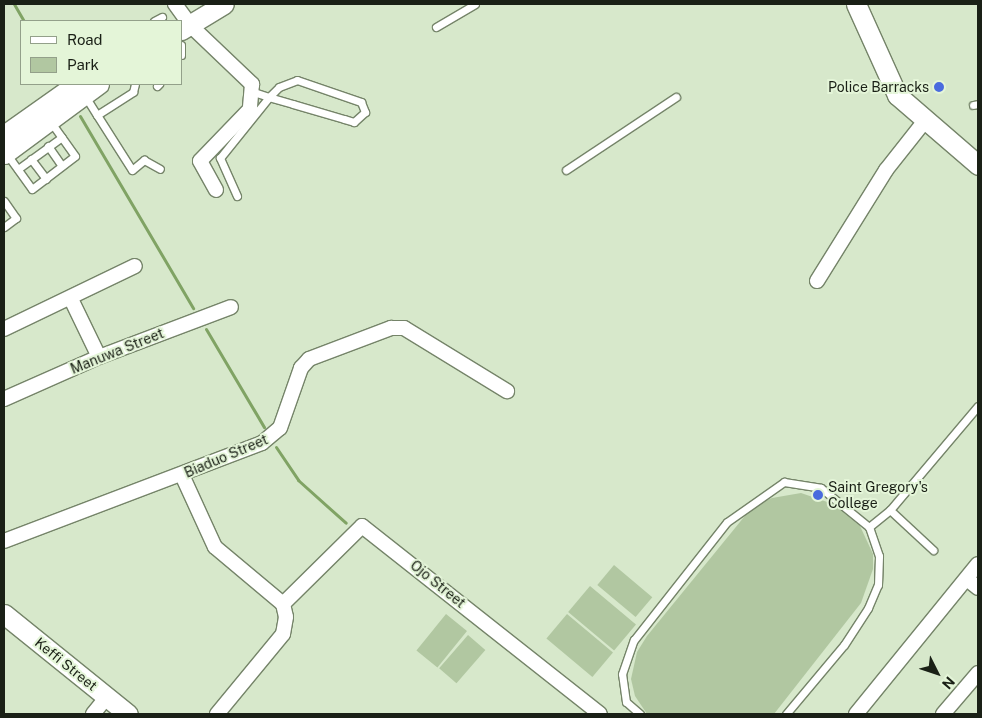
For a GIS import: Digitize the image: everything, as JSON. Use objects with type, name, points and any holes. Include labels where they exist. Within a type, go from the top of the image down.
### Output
[{"type":"main road","points":[[177,19],[202,4]]},
{"type":"main road","points":[[177,19],[224,4]]},
{"type":"main road","points":[[856,4],[897,95],[924,122],[978,165]]},
{"type":"main road","points":[[4,147],[49,120],[84,86]]},
{"type":"main road","points":[[4,147],[84,86]]},
{"type":"main road","name":"Keffi Street","points":[[4,614],[128,714]]},
{"type":"street","points":[[182,23],[252,84],[254,92],[250,109],[200,161],[216,190]]},
{"type":"street","points":[[815,284],[886,170],[924,122]]},
{"type":"street","points":[[4,329],[71,299],[134,266]]},
{"type":"street","points":[[71,299],[99,357]]},
{"type":"street","name":"Manuwa Street","points":[[4,399],[99,357],[231,307]]},
{"type":"street","name":"Biaduo Street","points":[[4,542],[182,475],[274,435],[301,368],[310,359],[390,328],[404,328],[507,391]]},
{"type":"street","points":[[182,475],[215,547],[283,604],[286,617],[283,634],[217,714]]},
{"type":"street","name":"Ojo Street","points":[[283,604],[362,526],[600,714]]},
{"type":"street","points":[[856,714],[978,564]]},
{"type":"street","points":[[966,578],[978,588]]},
{"type":"street","points":[[943,714],[978,673]]},
{"type":"street","points":[[93,714],[106,697]]},
{"type":"lane","points":[[436,26],[475,4]]},
{"type":"lane","points":[[237,196],[220,158],[269,97],[297,80],[361,102],[365,112],[354,122],[269,97],[254,92]]},
{"type":"lane","points":[[97,115],[133,92],[136,85]]},
{"type":"lane","points":[[84,86],[97,115],[132,170],[144,160],[160,168]]},
{"type":"lane","points":[[566,170],[676,97]]},
{"type":"lane","points":[[4,147],[32,189],[75,156],[49,120]]},
{"type":"lane","points":[[18,170],[62,137]]},
{"type":"lane","points":[[48,146],[62,166]]},
{"type":"lane","points":[[32,159],[46,179]]},
{"type":"lane","points":[[4,201],[16,218],[4,227]]},
{"type":"lane","points":[[869,527],[890,510],[978,406]]},
{"type":"lane","points":[[640,714],[626,702],[622,674],[634,640],[727,522],[784,482],[821,488],[869,527],[880,556],[878,585],[868,608],[844,645],[786,714]]},
{"type":"lane","points":[[890,510],[933,550]]},
{"type":"green space","points":[[801,493],[833,504],[860,526],[873,554],[873,569],[861,603],[774,714],[647,714],[635,696],[631,679],[637,652],[647,636],[753,506],[772,498]]},
{"type":"green space","points":[[614,565],[652,597],[636,617],[597,585]]},
{"type":"green space","points":[[590,586],[636,625],[614,651],[568,612]]},
{"type":"green space","points":[[446,614],[467,631],[437,668],[416,651]]},
{"type":"green space","points":[[567,614],[613,653],[592,677],[546,639]]},
{"type":"green space","points":[[468,635],[485,650],[456,683],[439,668]]},
{"type":"waterway","points":[[14,4],[23,20]]},
{"type":"waterway","points":[[80,116],[193,308]]},
{"type":"waterway","points":[[206,329],[264,427]]},
{"type":"waterway","points":[[276,447],[298,480],[346,523]]},
{"type":"place","name":"Police Barracks","points":[[939,87]]},
{"type":"place","name":"Saint Gregory's College","points":[[818,495]]}]
